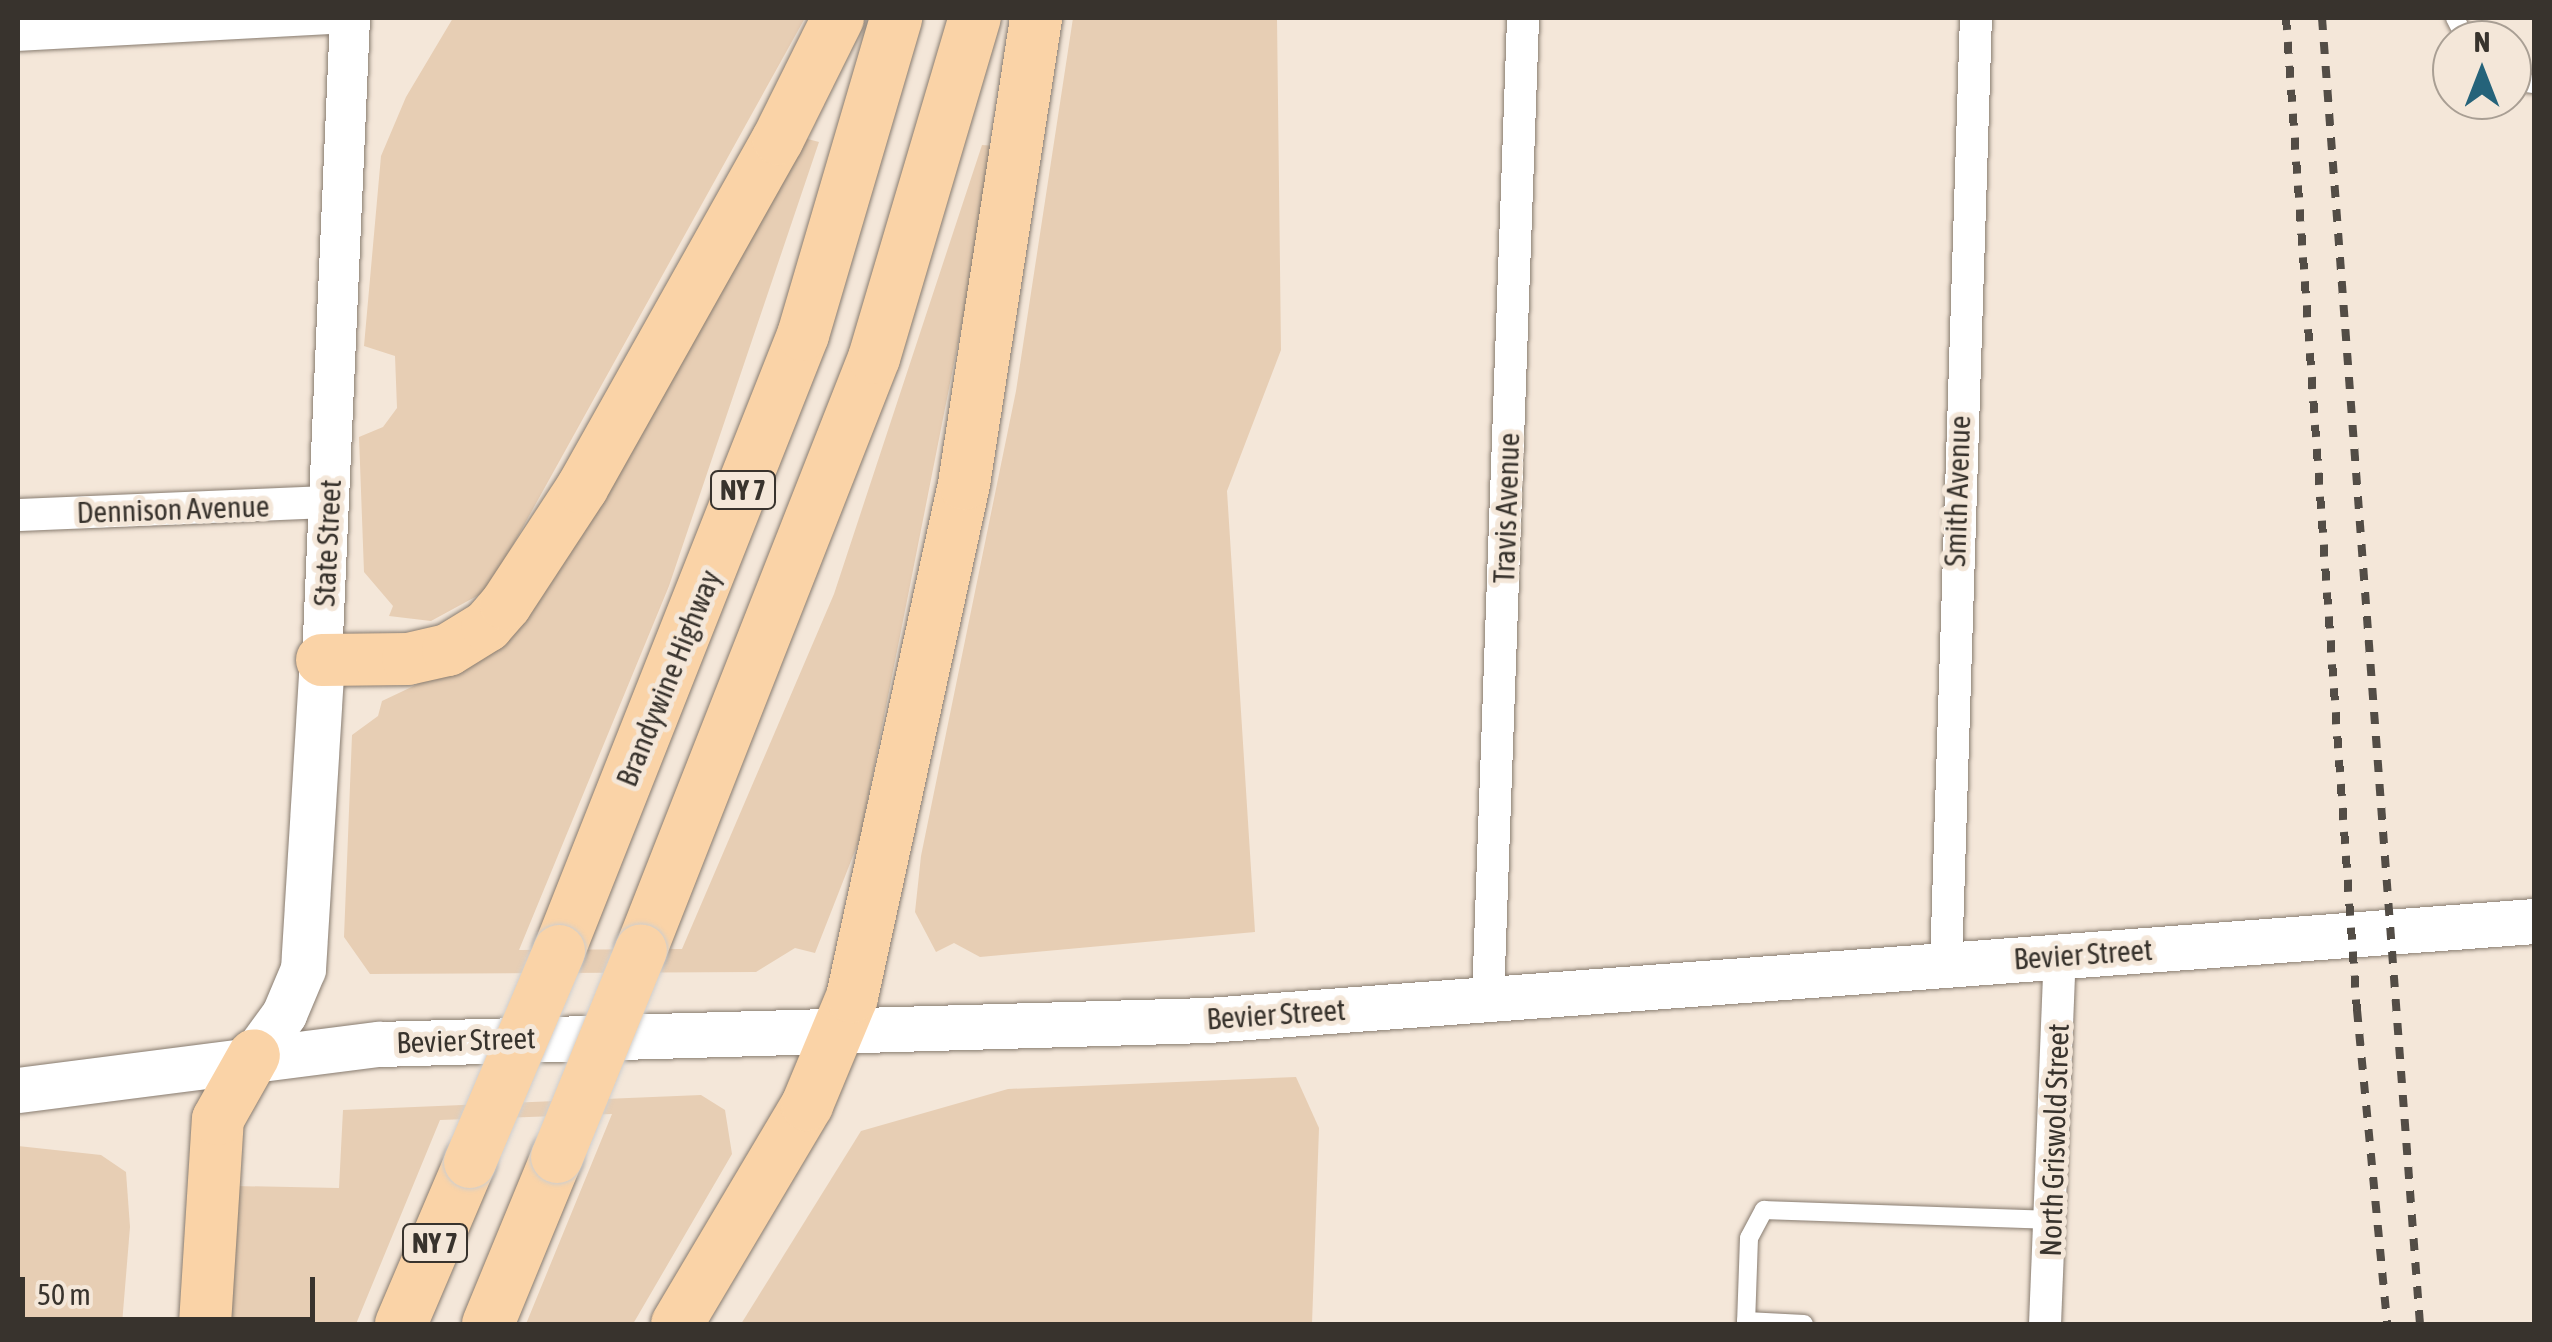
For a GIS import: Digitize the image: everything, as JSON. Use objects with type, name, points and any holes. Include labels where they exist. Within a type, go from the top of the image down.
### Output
[{"type":"main road","points":[[322,660],[408,659],[448,650],[486,626],[506,604],[582,488],[778,139],[838,18]]},
{"type":"main road","name":"Brandywine Highway","points":[[401,1324],[558,951],[803,335],[896,18]]},
{"type":"main road","name":"NY 7","points":[[488,1324],[641,950],[874,358],[976,18]]},
{"type":"main road","points":[[677,1324],[789,1138],[842,1031],[964,484],[1036,18]]},
{"type":"main road","name":"State Street","points":[[254,1056],[284,1014],[303,969],[322,660]]},
{"type":"main road","name":"Bevier Street","points":[[18,1090],[118,1081],[254,1056],[477,1039],[1208,1020],[2534,921]]},
{"type":"main road","points":[[206,1324],[218,1119],[254,1056]]},
{"type":"street","points":[[18,36],[328,18]]},
{"type":"street","name":"State Street","points":[[322,660],[350,18]]},
{"type":"street","name":"Travis Avenue","points":[[1488,998],[1523,18]]},
{"type":"street","name":"Smith Avenue","points":[[1946,965],[1976,18]]},
{"type":"street","name":"Dennison Avenue","points":[[18,516],[329,502]]},
{"type":"street","name":"North Griswold Street","points":[[2045,1324],[2060,956]]},
{"type":"lane","points":[[1804,1324],[1746,1323],[1749,1238],[1764,1210],[2052,1220]]},
{"type":"shaded area","points":[[453,18],[805,18],[488,590],[431,621],[389,616],[393,606],[364,572],[359,437],[383,427],[397,408],[395,356],[364,346],[381,156],[406,97]]},
{"type":"shaded area","points":[[1073,18],[1277,18],[1281,350],[1227,491],[1255,932],[980,957],[954,943],[936,952],[915,912],[921,856],[1016,391]]},
{"type":"shaded area","points":[[804,138],[819,142],[669,586],[519,950],[682,949],[834,594],[982,145],[997,146],[860,838],[815,953],[795,948],[756,972],[370,974],[344,937],[352,735],[378,716],[382,701],[477,656]]},
{"type":"shaded area","points":[[1296,1077],[1319,1128],[1312,1324],[741,1324],[861,1131],[1008,1089]]},
{"type":"shaded area","points":[[701,1095],[725,1110],[732,1154],[633,1324],[526,1324],[612,1114],[440,1120],[356,1324],[228,1324],[235,1186],[339,1188],[343,1110]]},
{"type":"shaded area","points":[[18,1146],[101,1155],[126,1172],[130,1227],[122,1324],[18,1324]]},
{"type":"railway","points":[[2286,18],[2357,1010],[2387,1324]]},
{"type":"railway","points":[[2322,18],[2420,1324]]}]
